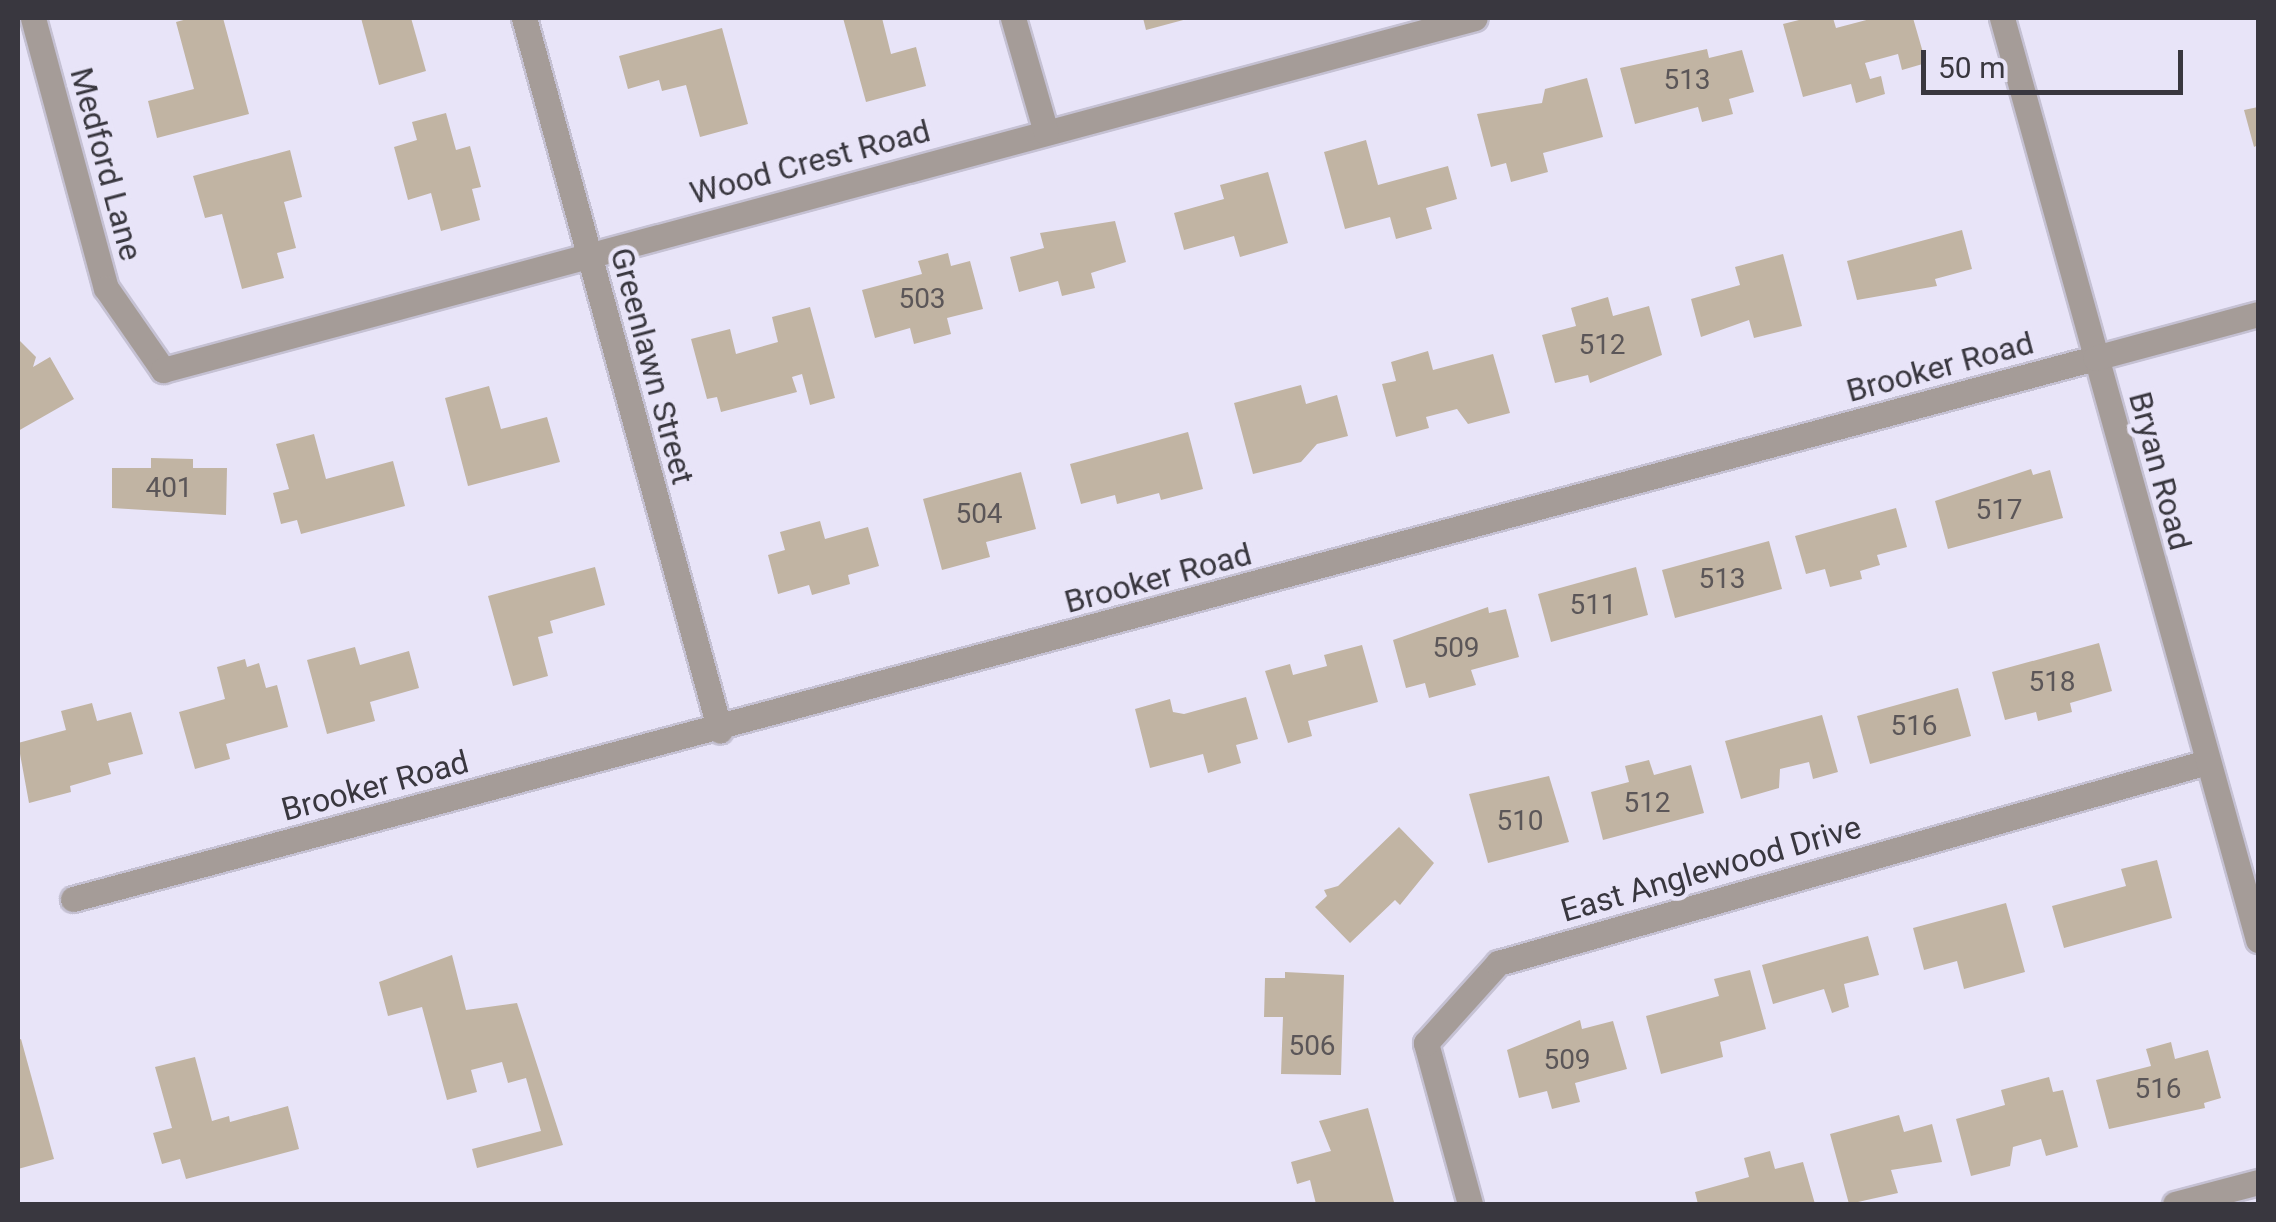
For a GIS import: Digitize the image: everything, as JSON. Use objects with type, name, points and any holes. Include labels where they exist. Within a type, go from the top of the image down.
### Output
[{"type":"street","name":"Medford Lane","points":[[32,18],[106,288],[163,370]]},
{"type":"street","name":"Greenlawn Street","points":[[524,18],[720,730]]},
{"type":"street","points":[[1014,18],[1046,132]]},
{"type":"street","name":"Wood Crest Road","points":[[163,370],[1475,18]]},
{"type":"street","name":"Bryan Road","points":[[2002,18],[2258,940]]},
{"type":"street","name":"Brooker Road","points":[[72,898],[720,730],[2258,314]]},
{"type":"street","name":"East Anglewood Drive","points":[[1470,1204],[1426,1043],[1498,962],[2207,762]]},
{"type":"street","points":[[2175,1204],[2258,1182]]},
{"type":"building","points":[[223,18],[249,114],[157,138],[148,101],[194,89],[176,22]]},
{"type":"building","points":[[361,18],[411,18],[426,71],[379,85]]},
{"type":"building","points":[[843,18],[882,18],[891,54],[916,47],[926,86],[866,102]]},
{"type":"building","points":[[1143,18],[1187,18],[1187,19],[1146,30]]},
{"type":"building","points":[[1807,18],[1833,18],[1836,28],[1874,18],[1913,18],[1926,63],[1902,70],[1898,54],[1865,63],[1870,79],[1881,76],[1885,94],[1856,103],[1851,84],[1803,97],[1783,24]]},
{"type":"building","points":[[722,28],[748,124],[700,137],[686,85],[662,91],[659,80],[628,89],[619,56]]},
{"type":"building","points":[[1707,49],[1709,58],[1742,50],[1754,92],[1729,99],[1733,114],[1702,122],[1698,107],[1635,124],[1620,68]]},
{"type":"building","points":[[1587,78],[1603,137],[1543,153],[1548,172],[1511,182],[1506,163],[1491,167],[1477,114],[1542,103],[1545,89]]},
{"type":"building","points":[[2258,107],[2258,145],[2254,147],[2244,110]]},
{"type":"building","points":[[446,113],[456,150],[470,146],[481,187],[472,189],[480,220],[441,231],[431,193],[408,200],[394,147],[417,140],[412,122]]},
{"type":"building","points":[[1366,140],[1378,185],[1448,166],[1457,199],[1426,208],[1432,229],[1396,239],[1390,217],[1345,229],[1324,152]]},
{"type":"building","points":[[290,150],[302,197],[284,202],[296,248],[277,253],[284,278],[242,289],[222,214],[205,218],[193,176]]},
{"type":"building","points":[[1268,172],[1288,243],[1240,257],[1234,236],[1184,250],[1174,213],[1224,199],[1220,185]]},
{"type":"building","points":[[1115,221],[1126,262],[1091,273],[1095,288],[1062,296],[1058,281],[1019,292],[1010,257],[1044,248],[1040,233]]},
{"type":"building","points":[[1962,230],[1972,269],[1935,279],[1937,286],[1857,300],[1847,261]]},
{"type":"building","points":[[948,253],[951,266],[970,261],[983,309],[947,318],[951,334],[914,344],[910,328],[875,338],[862,290],[922,274],[918,261]]},
{"type":"building","points":[[1783,254],[1802,326],[1754,338],[1749,320],[1701,337],[1691,299],[1740,285],[1735,267]]},
{"type":"building","points":[[1608,297],[1613,316],[1649,306],[1662,355],[1590,383],[1588,375],[1555,383],[1542,335],[1576,326],[1571,308]]},
{"type":"building","points":[[810,307],[835,398],[810,405],[802,374],[792,377],[797,392],[721,412],[717,397],[707,399],[691,339],[730,329],[736,354],[778,342],[772,317]]},
{"type":"building","points":[[18,339],[36,357],[33,367],[50,357],[74,399],[18,431]]},
{"type":"building","points":[[1428,351],[1433,370],[1493,354],[1510,413],[1468,424],[1457,409],[1426,417],[1429,428],[1396,437],[1382,384],[1396,381],[1391,362]]},
{"type":"building","points":[[1301,385],[1306,404],[1337,395],[1348,436],[1317,444],[1301,462],[1253,474],[1234,403]]},
{"type":"building","points":[[489,386],[501,429],[547,417],[560,462],[468,486],[445,398]]},
{"type":"building","points":[[1188,432],[1203,489],[1161,500],[1159,493],[1117,504],[1115,495],[1081,504],[1070,464]]},
{"type":"building","points":[[314,434],[326,479],[393,461],[405,506],[301,534],[297,520],[281,524],[273,493],[289,489],[276,444]]},
{"type":"building","points":[[151,458],[193,459],[193,468],[227,468],[226,515],[112,508],[112,468],[151,468]]},
{"type":"building","points":[[2031,469],[2033,475],[2050,470],[2063,518],[1948,549],[1935,501]]},
{"type":"building","points":[[1021,472],[1036,529],[986,542],[990,557],[942,570],[923,499]]},
{"type":"building","points":[[1896,508],[1907,547],[1877,555],[1880,565],[1860,571],[1862,579],[1830,587],[1825,569],[1806,574],[1795,536]]},
{"type":"building","points":[[820,521],[825,539],[868,527],[879,566],[848,575],[850,584],[812,595],[809,585],[778,594],[768,555],[785,550],[780,532]]},
{"type":"building","points":[[1769,541],[1782,589],[1675,618],[1662,570]]},
{"type":"building","points":[[595,567],[605,605],[550,621],[553,633],[538,637],[548,676],[513,686],[488,596]]},
{"type":"building","points":[[1636,567],[1648,615],[1551,642],[1538,594]]},
{"type":"building","points":[[1488,607],[1489,613],[1506,609],[1519,657],[1471,670],[1476,685],[1429,698],[1425,683],[1406,688],[1393,640]]},
{"type":"building","points":[[2099,643],[2112,691],[2070,703],[2072,712],[2038,721],[2036,712],[2005,720],[1992,672]]},
{"type":"building","points":[[1362,645],[1378,702],[1308,721],[1312,736],[1288,743],[1265,671],[1290,664],[1293,675],[1327,666],[1324,655]]},
{"type":"building","points":[[355,647],[360,665],[409,651],[419,688],[370,702],[375,721],[327,734],[307,660]]},
{"type":"building","points":[[245,659],[247,667],[259,663],[266,688],[277,685],[288,727],[226,744],[230,759],[195,769],[179,712],[225,699],[217,667]]},
{"type":"building","points":[[1958,688],[1971,736],[1870,764],[1857,716]]},
{"type":"building","points":[[1246,697],[1258,739],[1236,745],[1241,763],[1208,773],[1203,754],[1150,768],[1135,709],[1170,699],[1173,712],[1184,714]]},
{"type":"building","points":[[92,703],[97,721],[131,712],[143,754],[108,763],[111,774],[70,786],[71,792],[29,803],[18,743],[66,730],[61,711]]},
{"type":"building","points":[[1822,715],[1838,772],[1813,779],[1809,762],[1780,769],[1779,788],[1741,799],[1725,741]]},
{"type":"building","points":[[1649,760],[1654,775],[1691,765],[1704,813],[1603,840],[1591,792],[1629,782],[1625,766]]},
{"type":"building","points":[[1549,776],[1569,842],[1488,863],[1469,794]]},
{"type":"building","points":[[1399,827],[1434,863],[1400,905],[1395,900],[1350,943],[1315,907],[1327,896],[1324,890],[1338,886]]},
{"type":"building","points":[[2157,860],[2172,918],[2064,948],[2052,906],[2126,886],[2121,869]]},
{"type":"building","points":[[2006,903],[2025,972],[1964,989],[1957,961],[1924,970],[1913,928]]},
{"type":"building","points":[[1868,936],[1879,975],[1844,984],[1849,1007],[1832,1013],[1824,989],[1773,1004],[1762,965]]},
{"type":"building","points":[[452,955],[466,1010],[517,1003],[563,1145],[477,1168],[472,1149],[541,1131],[526,1078],[508,1083],[502,1062],[471,1070],[477,1092],[447,1100],[422,1007],[388,1016],[379,982]]},
{"type":"building","points":[[1750,970],[1766,1029],[1720,1042],[1723,1057],[1661,1074],[1646,1016],[1719,996],[1714,979]]},
{"type":"building","points":[[1285,972],[1344,975],[1341,1075],[1281,1074],[1283,1017],[1264,1017],[1265,978],[1285,978]]},
{"type":"building","points":[[1580,1020],[1582,1029],[1613,1021],[1627,1069],[1575,1083],[1580,1102],[1552,1109],[1547,1091],[1519,1098],[1507,1050]]},
{"type":"building","points":[[21,1039],[54,1159],[18,1169],[18,1040]]},
{"type":"building","points":[[2171,1042],[2175,1059],[2208,1050],[2221,1098],[2204,1103],[2205,1108],[2109,1129],[2096,1080],[2151,1066],[2146,1049]]},
{"type":"building","points":[[195,1057],[212,1121],[229,1116],[230,1122],[288,1106],[299,1149],[186,1179],[180,1159],[162,1164],[153,1133],[172,1128],[155,1067]]},
{"type":"building","points":[[2049,1077],[2053,1092],[2063,1090],[2078,1147],[2046,1156],[2041,1139],[2013,1147],[2010,1166],[1971,1176],[1956,1119],[2005,1105],[2001,1090]]},
{"type":"building","points":[[1368,1108],[1394,1202],[1316,1204],[1310,1180],[1297,1184],[1291,1162],[1331,1151],[1319,1121]]},
{"type":"building","points":[[1899,1115],[1904,1132],[1932,1124],[1942,1162],[1891,1170],[1898,1193],[1849,1204],[1830,1134]]},
{"type":"building","points":[[1770,1151],[1775,1169],[1803,1162],[1815,1204],[1698,1204],[1695,1192],[1749,1177],[1744,1158]]}]
